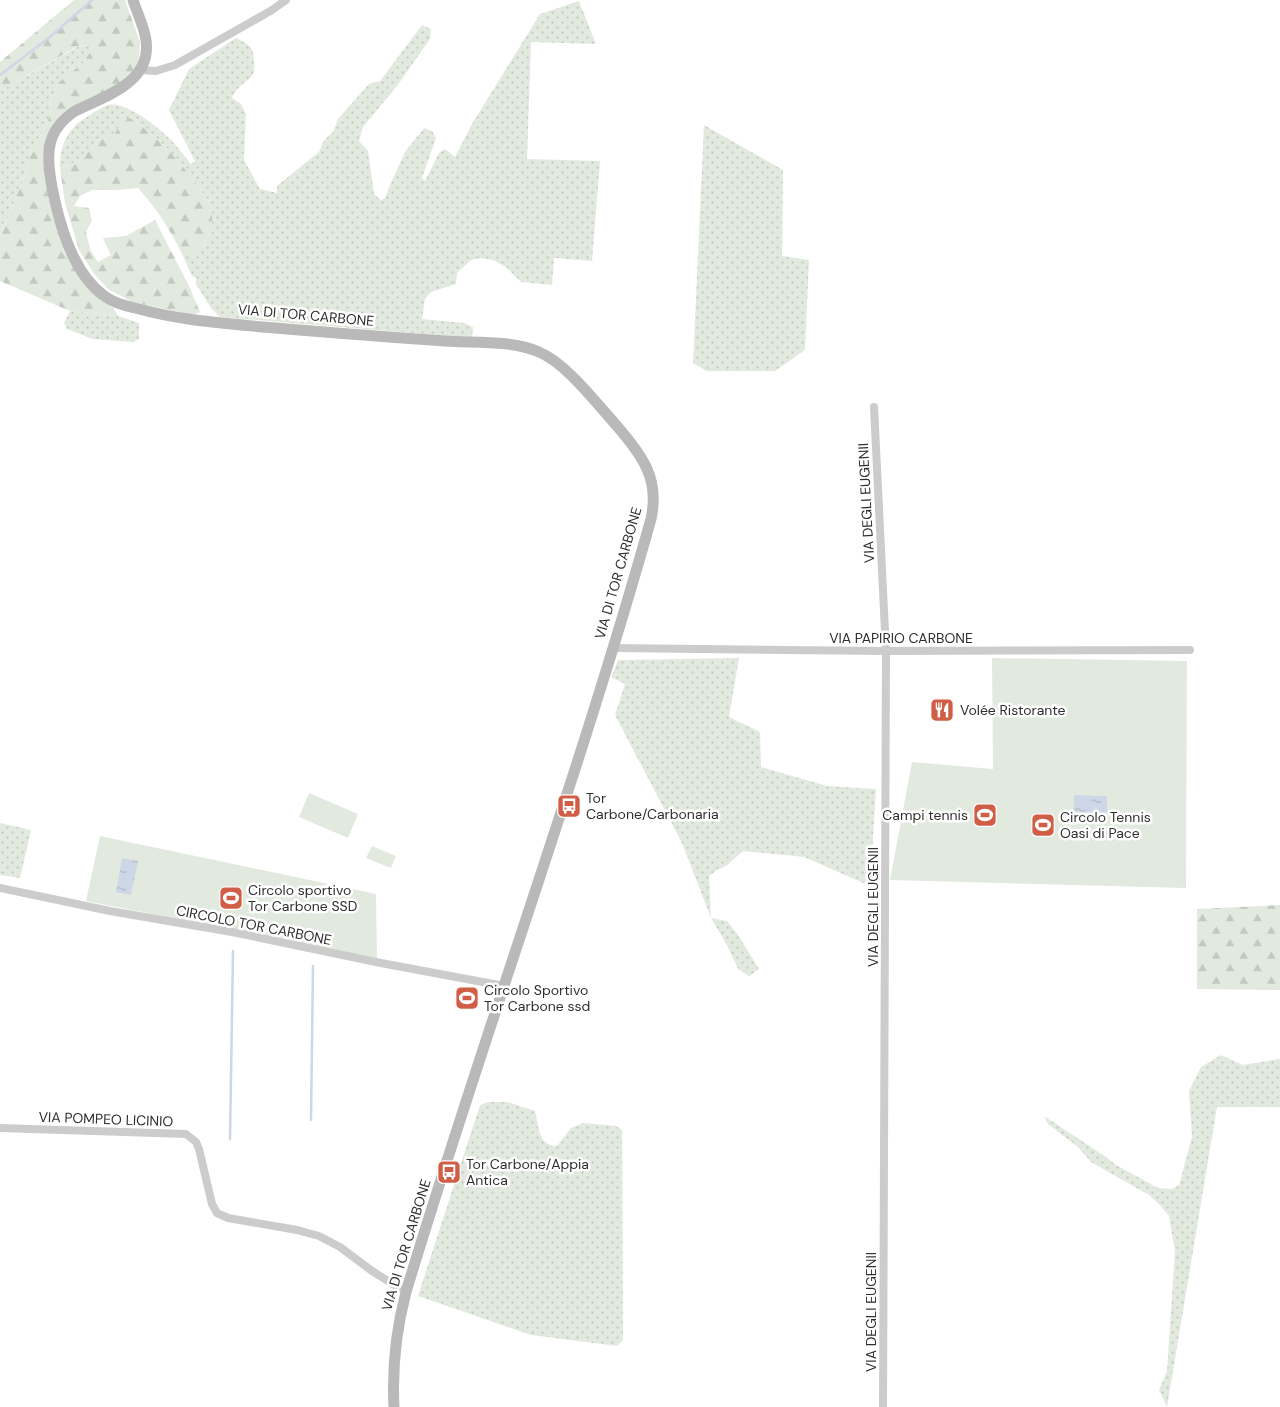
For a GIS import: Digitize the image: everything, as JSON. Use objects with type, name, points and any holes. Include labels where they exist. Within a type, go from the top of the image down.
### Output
[{"type":"main road","points":[[132,0],[141,22],[146,42],[145,57],[141,70]]},
{"type":"main road","name":"VIA DI TOR CARBONE","points":[[141,70],[135,78],[124,86],[68,116],[55,130],[48,147],[49,171],[60,219],[69,246],[86,277],[102,295],[113,302],[146,312],[184,319],[387,337],[496,343],[532,349],[550,357],[586,391],[626,438],[645,464],[653,485],[654,500],[650,519],[613,648],[406,1292],[394,1355],[394,1407]]},
{"type":"street","points":[[141,70],[156,70],[175,65],[286,0]]},
{"type":"street","name":"VIA DEGLI EUGENII","points":[[874,407],[886,651],[883,1407]]},
{"type":"street","name":"VIA PAPIRIO CARBONE","points":[[613,648],[886,651],[1190,650]]},
{"type":"street","name":"CIRCOLO TOR CARBONE","points":[[0,888],[110,911],[232,932],[504,986]]},
{"type":"street","name":"VIA POMPEO LICINIO","points":[[0,1128],[186,1134],[196,1142],[199,1149],[212,1204],[217,1213],[228,1218],[298,1230],[319,1236],[340,1246],[372,1271],[406,1292]]},
{"type":"green space","points":[[74,0],[125,0],[140,42],[137,66],[126,80],[51,135],[54,209],[64,251],[73,267],[100,299],[114,309],[118,316],[70,311],[0,281],[0,235],[23,181],[31,152],[48,122],[51,100],[58,83],[83,63],[92,50],[88,45],[78,46],[0,91],[0,62]]},
{"type":"green space","points":[[579,1],[596,44],[531,42],[527,159],[600,161],[592,261],[554,258],[552,285],[521,282],[506,267],[493,260],[480,258],[471,260],[457,273],[456,284],[431,292],[425,299],[422,319],[464,323],[473,327],[472,338],[220,317],[211,308],[196,284],[196,278],[192,276],[182,254],[194,254],[203,247],[212,231],[212,207],[190,175],[167,148],[130,118],[115,134],[99,140],[79,161],[60,168],[62,149],[69,133],[80,121],[108,105],[124,107],[142,116],[171,140],[191,164],[195,161],[169,110],[189,69],[236,38],[252,49],[254,65],[253,74],[237,90],[232,98],[241,104],[246,114],[244,160],[260,189],[277,193],[277,186],[319,152],[324,140],[333,132],[338,119],[369,84],[380,81],[422,25],[431,29],[430,39],[397,86],[363,127],[359,141],[368,151],[374,194],[381,200],[385,198],[405,152],[424,128],[432,131],[436,138],[422,178],[425,181],[439,153],[445,149],[455,157],[472,124],[540,14]]},
{"type":"green space","points":[[89,45],[92,51],[83,63],[58,83],[51,100],[48,122],[31,152],[23,181],[0,235],[0,91],[79,46]]},
{"type":"green space","points":[[130,118],[167,148],[190,175],[212,207],[212,231],[203,247],[194,254],[182,254],[162,219],[138,188],[92,190],[80,196],[74,206],[89,208],[92,221],[86,231],[91,251],[98,262],[111,255],[103,238],[126,236],[155,220],[189,286],[200,312],[193,315],[132,302],[108,289],[95,275],[79,250],[65,203],[60,168],[79,161],[99,140],[115,134],[120,122]]},
{"type":"green space","points":[[704,125],[783,170],[782,256],[809,260],[805,350],[775,371],[706,371],[693,363]]},
{"type":"green space","points":[[70,311],[118,316],[139,323],[139,339],[133,342],[93,339],[67,329],[64,323]]},
{"type":"green space","points":[[739,658],[729,717],[760,732],[761,767],[827,786],[876,789],[870,886],[804,857],[743,851],[726,866],[709,876],[711,918],[682,843],[615,715],[625,684],[611,677],[618,660]]},
{"type":"green space","name":"Circolo Tennis Oasi di Pace","points":[[992,658],[1187,661],[1186,888],[890,880],[912,762],[993,769]]},
{"type":"green space","points":[[309,793],[358,814],[348,838],[299,817]]},
{"type":"green space","points":[[0,823],[31,830],[20,878],[0,875]]},
{"type":"green space","name":"Circolo sportivo Tor Carbone SSD","points":[[100,836],[376,894],[377,958],[86,901]]},
{"type":"green space","points":[[372,846],[396,856],[391,868],[366,858]]},
{"type":"green space","points":[[1280,905],[1280,990],[1197,989],[1197,909]]},
{"type":"green space","points":[[711,918],[727,921],[759,969],[749,976],[738,969]]},
{"type":"green space","points":[[1221,1055],[1243,1065],[1280,1059],[1280,1107],[1217,1107],[1167,1407],[1159,1390],[1167,1371],[1175,1251],[1169,1216],[1149,1195],[1091,1162],[1078,1147],[1048,1124],[1044,1116],[1116,1165],[1158,1188],[1172,1189],[1179,1185],[1192,1137],[1189,1091],[1201,1067]]},
{"type":"green space","points":[[489,1102],[507,1102],[535,1111],[540,1134],[546,1143],[551,1145],[557,1146],[571,1128],[583,1123],[616,1126],[622,1130],[623,1340],[617,1346],[531,1335],[418,1296],[480,1105]]},
{"type":"water","points":[[1074,795],[1107,796],[1107,813],[1074,812]]},
{"type":"water","points":[[122,858],[138,861],[131,895],[116,892]]},
{"type":"waterway","points":[[0,75],[50,37],[92,0]]},
{"type":"waterway","points":[[230,1139],[233,951]]},
{"type":"waterway","points":[[311,1120],[313,966]]},
{"type":"place","name":"Volée Ristorante","points":[[942,710]]},
{"type":"place","name":"Tor Carbone/Carbonaria","points":[[569,806]]},
{"type":"place","name":"Campi tennis","points":[[985,815]]},
{"type":"place","name":"Circolo Tennis Oasi di Pace","points":[[1043,825]]},
{"type":"place","name":"Circolo sportivo Tor Carbone SSD","points":[[231,898]]},
{"type":"place","name":"Circolo Sportivo Tor Carbone ssd","points":[[467,998]]},
{"type":"place","name":"Tor Carbone/Appia Antica","points":[[449,1172]]}]
